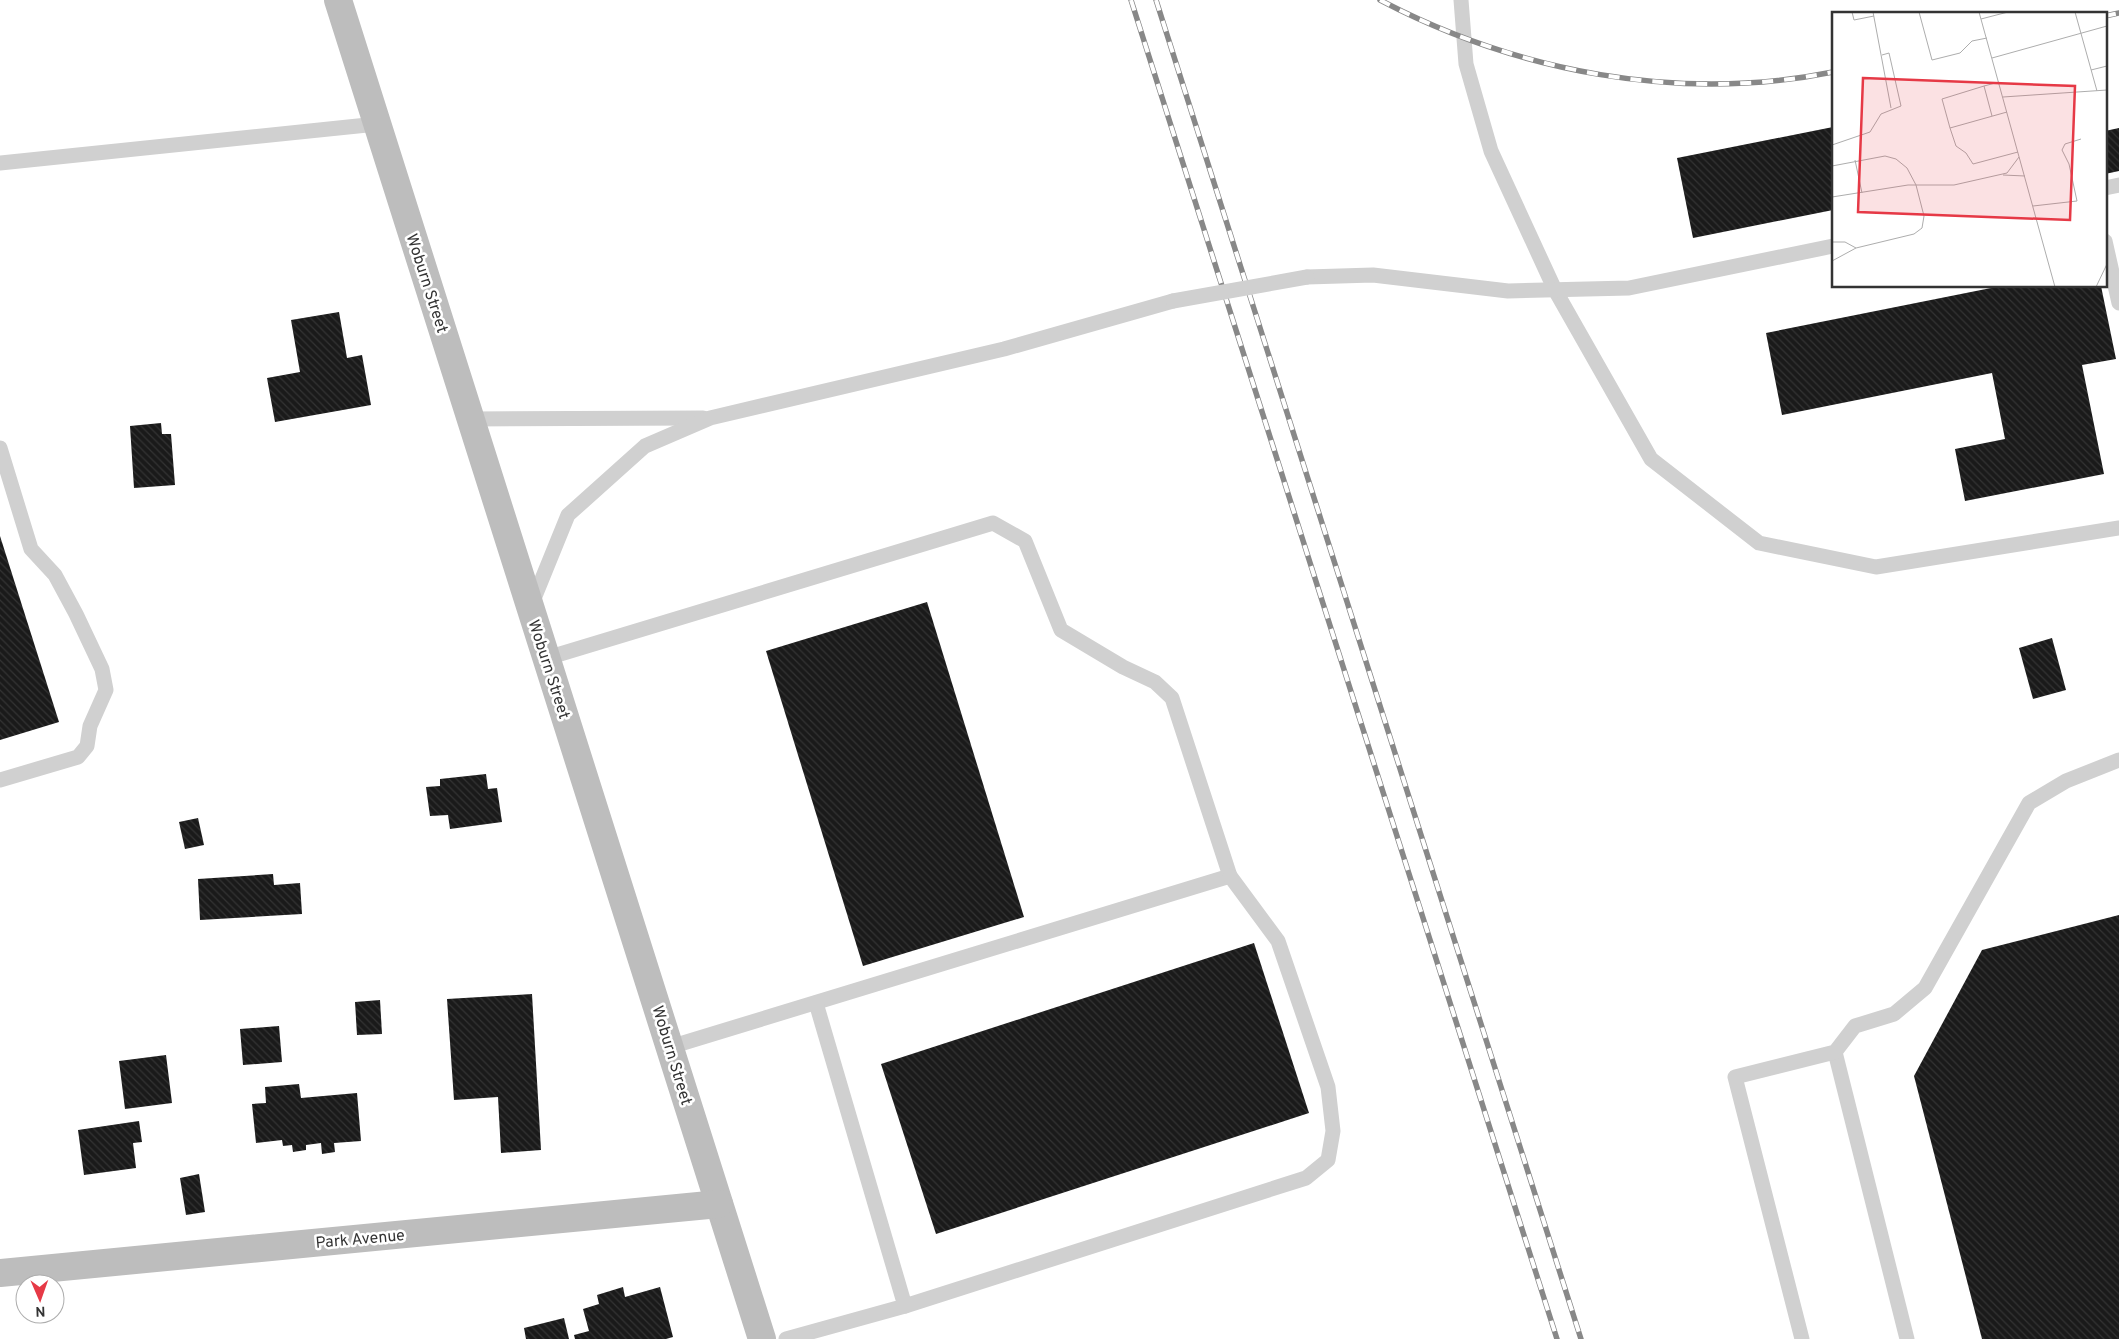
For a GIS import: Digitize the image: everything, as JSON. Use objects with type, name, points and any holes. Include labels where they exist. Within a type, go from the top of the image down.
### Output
[{"type":"main road","name":"Woburn Street","points":[[338,0],[762,1339]]},
{"type":"main road","name":"Park Avenue","points":[[0,1273],[719,1204]]},
{"type":"lane","points":[[1461,0],[1466,64],[1490,151],[1555,290],[1651,459],[1759,543],[1876,567],[2119,528]]},
{"type":"lane","points":[[0,163],[377,124]]},
{"type":"lane","points":[[2106,188],[2119,185]]},
{"type":"lane","points":[[2106,245],[2119,303]]},
{"type":"lane","points":[[531,608],[568,515],[646,446],[710,418],[1004,349],[1173,301],[1307,277],[1373,275],[1508,291],[1629,288],[1832,246]]},
{"type":"lane","points":[[471,419],[710,418]]},
{"type":"lane","points":[[0,448],[31,549],[55,576],[76,614],[102,669],[106,690],[90,726],[87,746],[78,757],[0,780]]},
{"type":"lane","points":[[547,658],[993,522],[1026,541],[1061,630],[1123,667],[1155,682],[1172,698],[1230,876],[1278,941],[1328,1087],[1334,1131],[1328,1160],[1306,1178],[905,1306],[786,1339]]},
{"type":"lane","points":[[1802,1339],[1735,1077],[1835,1052],[1855,1026],[1894,1014],[1925,988],[2029,803],[2066,781],[2119,760]]},
{"type":"lane","points":[[670,1047],[1230,876]]},
{"type":"lane","points":[[816,1003],[905,1306]]},
{"type":"lane","points":[[1835,1052],[1907,1339]]},
{"type":"building","points":[[1832,127],[1832,210],[1693,238],[1677,158]]},
{"type":"building","points":[[2119,128],[2119,171],[2106,174],[2106,131]]},
{"type":"building","points":[[1991,288],[2101,288],[2116,359],[2082,365],[2104,474],[1965,501],[1955,449],[2005,439],[1992,373],[1782,415],[1766,333]]},
{"type":"building","points":[[339,312],[347,358],[362,355],[371,405],[275,422],[267,378],[300,372],[291,320]]},
{"type":"building","points":[[161,423],[162,434],[171,434],[175,485],[134,488],[130,426]]},
{"type":"building","points":[[0,536],[59,722],[0,740]]},
{"type":"building","points":[[927,602],[1024,917],[863,966],[766,651]]},
{"type":"building","points":[[2052,638],[2066,690],[2033,699],[2019,648]]},
{"type":"building","points":[[486,774],[488,789],[497,788],[502,822],[450,829],[448,815],[430,816],[426,787],[440,786],[440,779]]},
{"type":"building","points":[[198,818],[204,845],[185,849],[179,822]]},
{"type":"building","points":[[273,874],[274,885],[300,883],[302,914],[200,920],[198,879]]},
{"type":"building","points":[[2119,915],[2119,1339],[1982,1339],[1914,1076],[1982,950]]},
{"type":"building","points":[[1254,943],[1309,1113],[936,1234],[881,1064]]},
{"type":"building","points":[[532,994],[541,1150],[501,1153],[498,1097],[454,1100],[447,999]]},
{"type":"building","points":[[380,1000],[382,1034],[357,1035],[355,1002]]},
{"type":"building","points":[[279,1026],[282,1062],[243,1065],[240,1029]]},
{"type":"building","points":[[166,1055],[172,1103],[125,1109],[119,1061]]},
{"type":"building","points":[[299,1084],[301,1098],[357,1093],[361,1141],[334,1143],[335,1152],[322,1154],[321,1143],[306,1145],[306,1150],[293,1152],[292,1145],[283,1146],[282,1140],[256,1143],[252,1104],[266,1103],[265,1087]]},
{"type":"building","points":[[139,1121],[142,1142],[133,1143],[136,1168],[84,1175],[78,1130]]},
{"type":"building","points":[[199,1174],[205,1212],[186,1215],[180,1178]]},
{"type":"building","points":[[623,1287],[625,1297],[660,1287],[673,1337],[666,1339],[575,1339],[574,1335],[589,1331],[583,1309],[599,1304],[597,1295]]},
{"type":"building","points":[[564,1318],[569,1339],[526,1339],[524,1328]]},
{"type":"railway","points":[[1131,0],[1557,1339]]},
{"type":"railway","points":[[1156,0],[1581,1339]]},
{"type":"railway","points":[[1380,0],[1433,25],[1487,46],[1543,63],[1600,75],[1659,82],[1717,84],[1775,81],[1832,72]]},
{"type":"railway","points":[[2106,16],[2119,13]]}]
